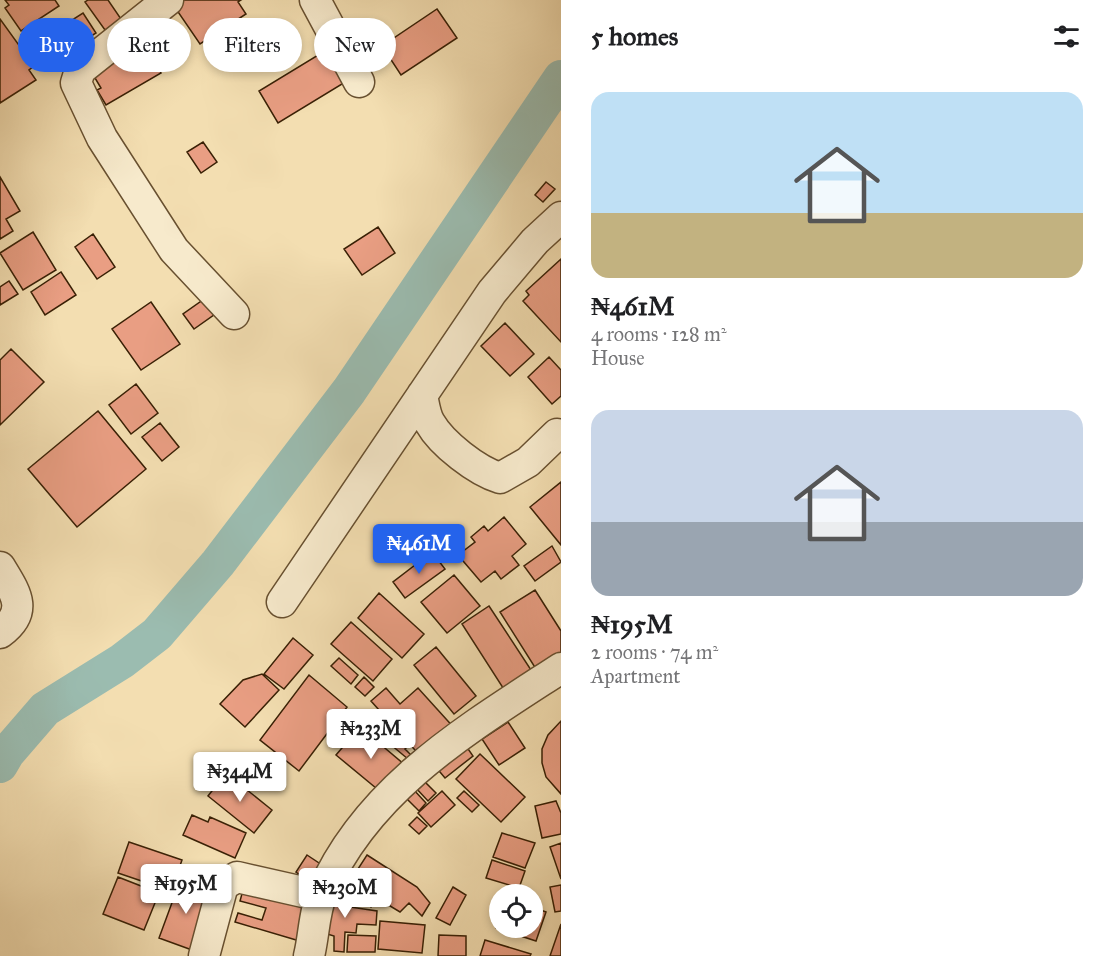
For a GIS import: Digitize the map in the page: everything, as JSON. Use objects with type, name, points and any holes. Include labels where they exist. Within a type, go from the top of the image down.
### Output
[{"type":"street","points":[[168,0],[80,70],[76,83],[102,138],[174,250],[234,314]]},
{"type":"street","points":[[315,0],[359,82]]},
{"type":"street","points":[[282,602],[492,292],[535,241],[561,217]]},
{"type":"street","points":[[422,395],[429,423],[454,449],[483,473],[500,478],[528,462],[557,434]]},
{"type":"street","points":[[0,567],[17,595],[18,611],[0,633]]},
{"type":"street","points":[[309,956],[321,896],[339,858],[376,811],[416,768],[471,726],[561,668]]},
{"type":"street","points":[[204,956],[223,885],[237,877],[321,896]]},
{"type":"building","points":[[5,0],[55,0],[59,6],[41,18],[18,18],[18,27],[5,8],[9,5]]},
{"type":"building","points":[[108,0],[120,18],[107,18],[105,30],[85,2]]},
{"type":"building","points":[[183,0],[241,0],[238,2],[246,14],[240,18],[203,18],[203,42],[200,44],[191,31],[191,18],[182,18],[174,6]]},
{"type":"building","points":[[437,9],[457,38],[401,75],[396,67],[396,37]]},
{"type":"building","points":[[83,13],[86,18],[75,18]]},
{"type":"building","points":[[0,19],[18,44],[18,72],[30,72],[36,80],[0,103]]},
{"type":"building","points":[[314,58],[314,72],[342,72],[347,81],[278,123],[259,91],[290,72],[302,72],[302,65]]},
{"type":"building","points":[[107,62],[107,72],[161,73],[106,105],[97,90],[101,88],[91,72],[95,72],[95,66]]},
{"type":"building","points":[[203,142],[217,162],[201,173],[187,152]]},
{"type":"building","points":[[0,177],[20,211],[6,219],[13,231],[0,239]]},
{"type":"building","points":[[546,182],[555,189],[543,202],[535,195]]},
{"type":"building","points":[[378,227],[395,253],[362,275],[344,249]]},
{"type":"building","points":[[33,232],[56,270],[23,290],[0,253]]},
{"type":"building","points":[[93,234],[115,267],[97,279],[75,247]]},
{"type":"building","points":[[561,259],[561,342],[523,301],[529,295],[526,291]]},
{"type":"building","points":[[61,272],[76,295],[45,315],[31,292]]},
{"type":"building","points":[[9,281],[18,294],[0,305],[0,287]]},
{"type":"building","points":[[207,297],[218,312],[194,329],[183,314]]},
{"type":"building","points":[[151,302],[180,344],[141,370],[112,329]]},
{"type":"building","points":[[505,323],[534,354],[510,376],[481,346]]},
{"type":"building","points":[[11,349],[44,382],[0,425],[0,360]]},
{"type":"building","points":[[549,357],[561,370],[561,396],[552,404],[528,377]]},
{"type":"building","points":[[136,384],[158,413],[131,434],[109,405]]},
{"type":"building","points":[[98,411],[146,469],[77,527],[28,469]]},
{"type":"building","points":[[160,423],[179,447],[162,461],[142,437]]},
{"type":"building","points":[[561,482],[561,545],[530,507]]},
{"type":"building","points":[[504,517],[526,544],[512,556],[519,565],[501,579],[495,571],[481,582],[458,555],[475,542],[471,537],[484,526],[488,531]]},
{"type":"building","points":[[552,546],[561,562],[535,581],[524,566]]},
{"type":"building","points":[[432,552],[445,569],[405,598],[393,582]]},
{"type":"building","points":[[454,575],[480,606],[447,633],[421,602]]},
{"type":"building","points":[[535,590],[561,631],[561,654],[536,669],[500,612]]},
{"type":"building","points":[[379,593],[424,634],[402,658],[358,618]]},
{"type":"building","points":[[489,606],[533,673],[505,691],[462,624]]},
{"type":"building","points":[[351,622],[392,659],[373,681],[331,644]]},
{"type":"building","points":[[293,638],[313,655],[284,689],[264,674]]},
{"type":"building","points":[[436,647],[476,696],[454,714],[414,665]]},
{"type":"building","points":[[339,658],[358,675],[351,684],[331,666]]},
{"type":"building","points":[[262,674],[279,690],[245,727],[220,704],[243,680]]},
{"type":"building","points":[[309,675],[347,707],[299,771],[260,740]]},
{"type":"building","points":[[364,677],[374,687],[365,696],[355,687]]},
{"type":"building","points":[[386,688],[400,704],[418,688],[456,730],[423,759],[371,701]]},
{"type":"building","points":[[369,712],[407,747],[405,749],[411,755],[408,759],[361,720]]},
{"type":"building","points":[[561,721],[561,794],[546,777],[542,763],[542,749],[548,735]]},
{"type":"building","points":[[508,722],[525,748],[499,765],[482,739]]},
{"type":"building","points":[[360,727],[405,765],[382,793],[336,755]]},
{"type":"building","points":[[464,743],[473,756],[445,778],[435,766]]},
{"type":"building","points":[[480,754],[525,797],[501,822],[456,779]]},
{"type":"building","points":[[226,773],[272,810],[254,833],[208,796]]},
{"type":"building","points":[[423,780],[436,793],[428,801],[415,787]]},
{"type":"building","points":[[413,789],[426,803],[419,811],[405,797]]},
{"type":"building","points":[[442,791],[455,805],[431,827],[418,813]]},
{"type":"building","points":[[464,791],[479,805],[472,812],[457,798]]},
{"type":"building","points":[[556,801],[561,813],[561,834],[542,838],[535,806]]},
{"type":"building","points":[[192,815],[208,822],[210,817],[246,833],[235,858],[183,835]]},
{"type":"building","points":[[417,817],[427,826],[419,834],[409,825]]},
{"type":"building","points":[[502,833],[535,843],[525,868],[493,857]]},
{"type":"building","points":[[129,842],[182,860],[171,891],[118,873]]},
{"type":"building","points":[[561,843],[561,879],[550,847]]},
{"type":"building","points":[[307,855],[322,865],[311,883],[296,872]]},
{"type":"building","points":[[367,855],[417,887],[430,903],[422,916],[409,903],[400,912],[377,898],[371,907],[345,889]]},
{"type":"building","points":[[492,860],[525,871],[520,884],[506,884],[486,878]]},
{"type":"building","points":[[118,877],[159,893],[144,930],[103,914]]},
{"type":"building","points":[[180,881],[213,892],[192,950],[159,938]]},
{"type":"building","points":[[561,885],[561,911],[555,912],[550,887]]},
{"type":"building","points":[[453,887],[466,895],[450,925],[436,918]]},
{"type":"building","points":[[329,888],[353,902],[350,907],[377,911],[376,925],[357,924],[356,933],[345,932],[344,952],[334,951],[334,936],[324,933]]},
{"type":"building","points":[[243,890],[315,902],[303,942],[235,922],[238,913],[262,920],[266,908],[240,901]]},
{"type":"building","points":[[380,921],[425,925],[422,953],[378,949]]},
{"type":"building","points":[[561,924],[561,956],[550,956]]},
{"type":"building","points":[[348,935],[376,936],[375,952],[347,952]]},
{"type":"building","points":[[439,935],[466,936],[466,956],[438,956]]},
{"type":"building","points":[[485,940],[531,954],[530,956],[480,956]]},
{"type":"waterway","points":[[0,765],[7,753],[45,709],[122,661],[157,634],[218,563],[349,391],[561,78]]}]
